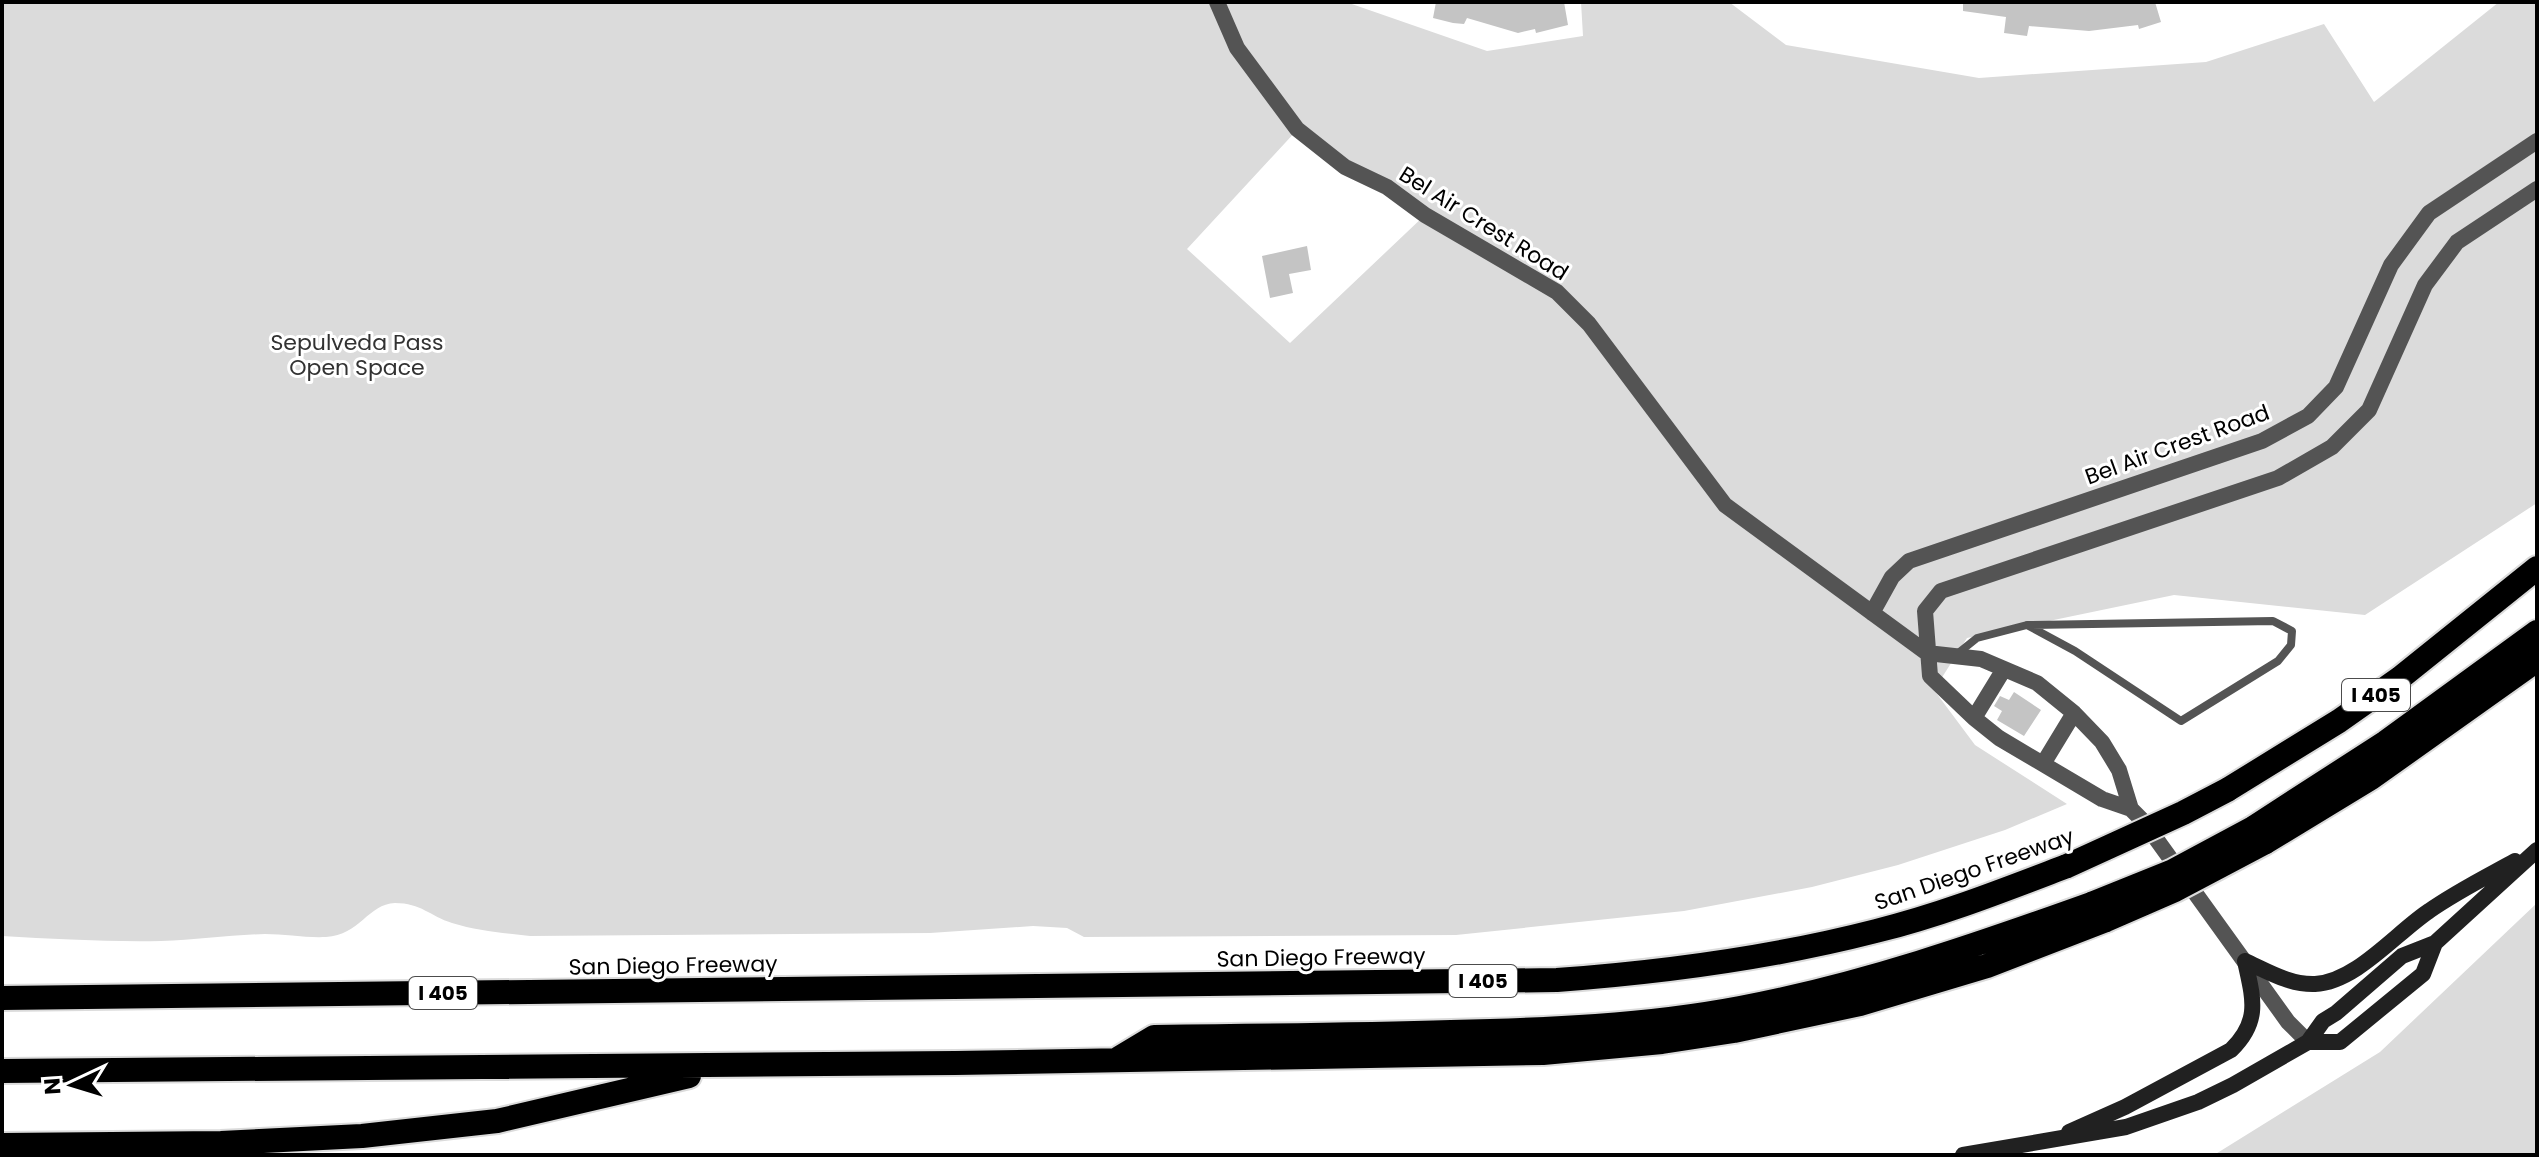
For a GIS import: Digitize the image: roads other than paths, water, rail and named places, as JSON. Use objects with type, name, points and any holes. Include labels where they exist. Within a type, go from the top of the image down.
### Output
[{"type":"highway","name":"San Diego Freeway","points":[[2,998],[1557,980],[1707,965],[1878,931],[1955,908],[2067,866],[2143,832],[2227,790],[2327,729],[2525,586],[2537,568]]},
{"type":"highway","points":[[2259,836],[2537,632]]},
{"type":"highway","name":"I 405","points":[[11,1071],[733,1066],[1485,1055],[1662,1042],[1734,1031],[1860,1004],[1987,966],[2100,912],[2175,890],[2259,836],[2371,778],[2537,660]]},
{"type":"highway","points":[[2,1055],[11,1071]]},
{"type":"highway","points":[[2,1145],[221,1143],[407,1131],[497,1121],[733,1066]]},
{"type":"main road","points":[[2245,961],[2300,984],[2325,982],[2344,975],[2379,952],[2432,908],[2537,849]]},
{"type":"main road","points":[[1963,1155],[2126,1127],[2187,1106],[2257,1072],[2308,1042],[2323,1021],[2402,956],[2435,943],[2537,849]]},
{"type":"main road","points":[[2308,1042],[2340,1042],[2423,974],[2435,943]]},
{"type":"main road","points":[[2046,1143],[2125,1107],[2231,1050],[2250,1028],[2253,1000],[2245,961]]},
{"type":"street","name":"Bel Air Crest Road","points":[[1217,2],[1237,48],[1297,129],[1345,167],[1387,187],[1425,215],[1557,292],[1589,324],[1725,505],[1927,653],[1981,659],[2037,683],[2074,713],[2102,742],[2119,770],[2131,809]]},
{"type":"street","name":"Bel Air Crest Road","points":[[1872,613],[1892,577],[1909,561],[2262,441],[2308,416],[2336,387],[2391,265],[2429,213],[2537,141]]},
{"type":"street","name":"Bel Air Crest Road","points":[[2308,1042],[2288,1022],[2144,822],[2131,809],[2102,799],[1999,738],[1930,676],[1925,611],[1941,591],[2278,478],[2332,447],[2369,410],[2425,285],[2457,242],[2537,189]]},
{"type":"street","points":[[1974,718],[2004,669]]},
{"type":"street","points":[[2043,764],[2074,713]]},
{"type":"lane","points":[[1954,656],[1977,638],[2027,625],[2273,621],[2292,631],[2291,645],[2278,661],[2181,721],[2075,651],[2027,625]]},
{"type":"park label","name":"Sepulveda Pass Open Space","points":[[357,354]]}]
